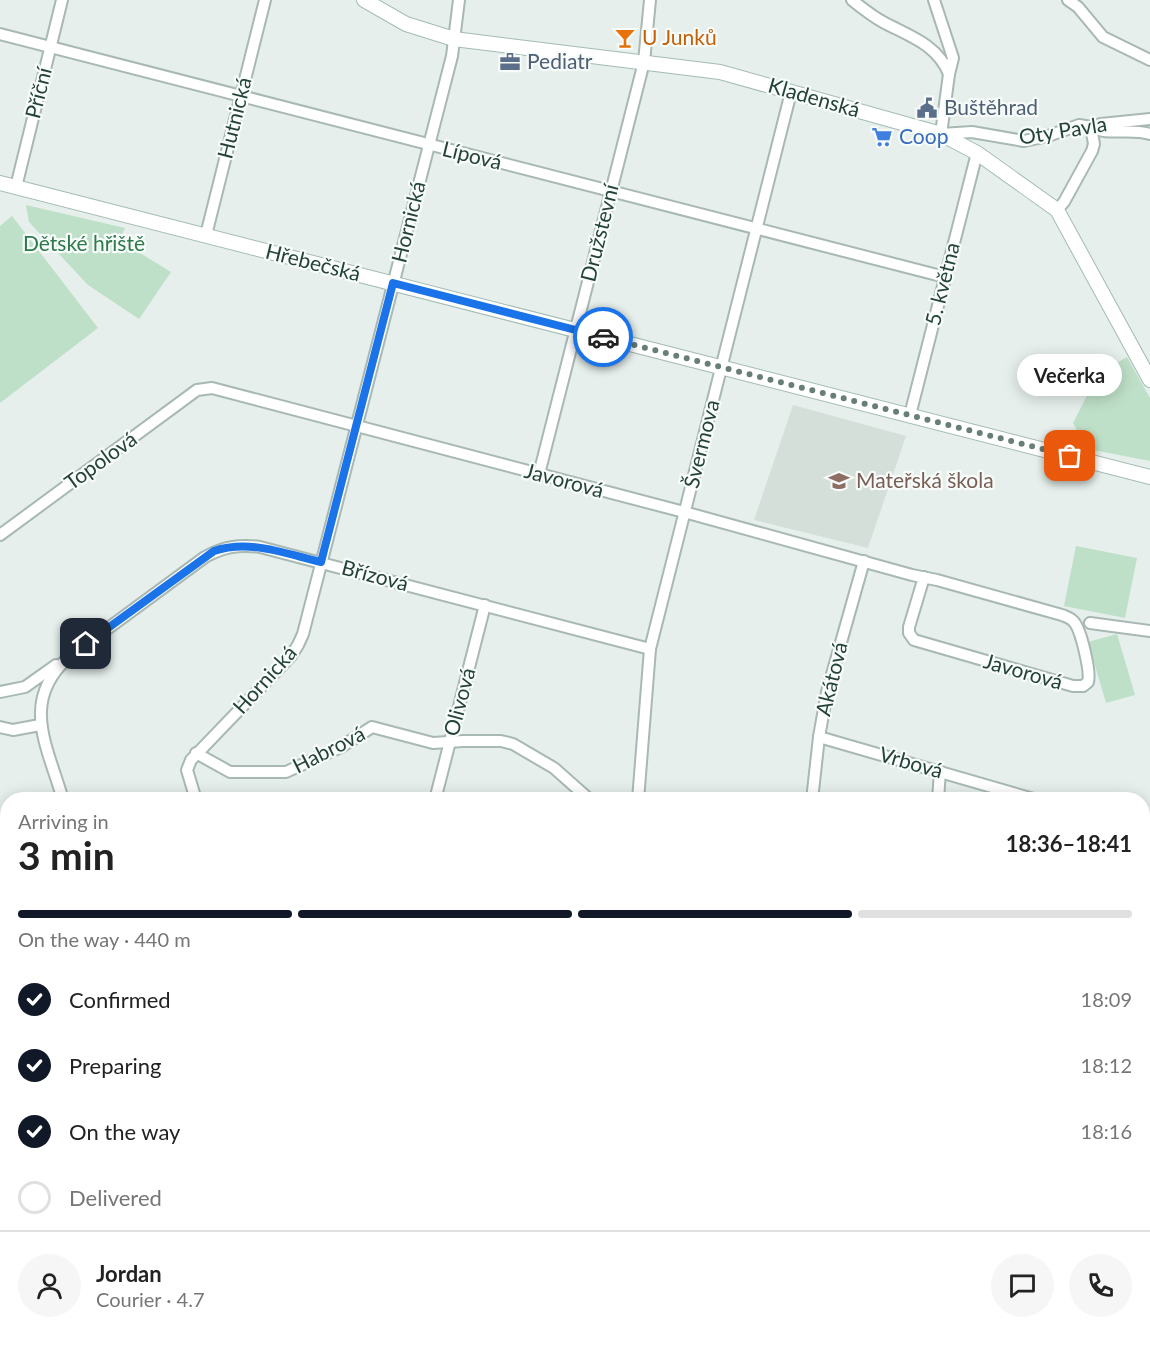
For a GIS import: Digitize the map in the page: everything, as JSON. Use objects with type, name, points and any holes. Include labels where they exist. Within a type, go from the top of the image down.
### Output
[{"type":"street","name":"Příční","points":[[16,187],[62,0]]},
{"type":"street","name":"Hutnická","points":[[206,235],[265,0]]},
{"type":"street","name":"Kladenská","points":[[364,0],[406,24],[454,39],[720,72],[941,134],[976,153],[1057,210],[1150,380]]},
{"type":"street","name":"Hornická","points":[[196,753],[296,650],[303,634],[429,144],[454,39],[459,0]]},
{"type":"street","name":"Družstevní","points":[[539,474],[644,62],[651,0]]},
{"type":"street","points":[[852,0],[877,19],[918,39],[942,59],[949,74]]},
{"type":"street","points":[[934,0],[953,54],[941,134]]},
{"type":"street","points":[[1068,0],[1078,8],[1102,37],[1150,60]]},
{"type":"street","name":"Lípová","points":[[0,34],[945,277]]},
{"type":"street","name":"Švermova","points":[[639,792],[650,649],[791,92]]},
{"type":"street","name":"Oty Pavla","points":[[941,134],[972,132],[1024,141],[1080,125],[1091,127],[1150,119]]},
{"type":"street","points":[[1091,127],[1099,131],[1132,130],[1150,134]]},
{"type":"street","points":[[1057,210],[1064,202],[1092,151],[1094,144],[1091,127]]},
{"type":"street","name":"5. května","points":[[910,415],[976,153]]},
{"type":"street","name":"Hřebečská","points":[[0,183],[1150,477]]},
{"type":"street","name":"Javorová","points":[[204,388],[212,388],[684,512],[924,577],[1069,618],[1077,627],[1089,672],[1088,682],[1083,686],[1073,686],[914,640],[909,633],[909,627],[924,577]]},
{"type":"street","name":"Topolová","points":[[0,535],[197,390],[204,388]]},
{"type":"street","name":"Břízová","points":[[60,792],[40,726],[40,711],[45,688],[51,676],[69,657],[214,551],[225,547],[248,545],[321,562],[650,649]]},
{"type":"street","name":"Akátová","points":[[813,792],[819,737],[830,681],[864,561]]},
{"type":"street","name":"Olivová","points":[[437,792],[485,605]]},
{"type":"street","points":[[1090,623],[1150,632]]},
{"type":"street","points":[[0,692],[25,687],[69,657]]},
{"type":"street","points":[[0,727],[13,730],[40,726]]},
{"type":"street","name":"Habrová","points":[[196,753],[230,772],[286,772],[341,747],[372,727],[433,743],[501,741],[513,744],[554,768],[581,792]]},
{"type":"street","name":"Vrbová","points":[[819,737],[1010,792]]},
{"type":"street","points":[[194,792],[188,770],[196,753]]},
{"type":"street","points":[[939,792],[940,771]]},
{"type":"shaded area","points":[[793,405],[906,436],[868,548],[754,520]]},
{"type":"green space","name":"Dětské hřiště","points":[[26,205],[125,228],[119,240],[171,272],[139,319],[88,285],[29,222]]},
{"type":"green space","points":[[12,216],[98,328],[0,403],[0,226]]},
{"type":"green space","points":[[1127,357],[1150,398],[1150,461],[1088,449],[1073,423],[1098,374]]},
{"type":"green space","points":[[1076,546],[1137,558],[1125,618],[1064,606]]},
{"type":"green space","points":[[1117,634],[1135,695],[1106,703],[1088,642]]},
{"type":"way so far","points":[[603,337],[1070,456]]},
{"type":"place","name":"U Junků","points":[[625,38]]},
{"type":"place","name":"Pediatr","points":[[510,62]]},
{"type":"place","name":"Buštěhrad","points":[[927,108]]},
{"type":"place","name":"Coop","points":[[882,137]]},
{"type":"place","name":"Večerka","points":[[1070,456]]},
{"type":"place","name":"Mateřská škola","points":[[839,481]]},
{"type":"route","points":[[86,644],[205,556],[225,547],[248,545],[321,562],[393,283],[603,337]]}]
